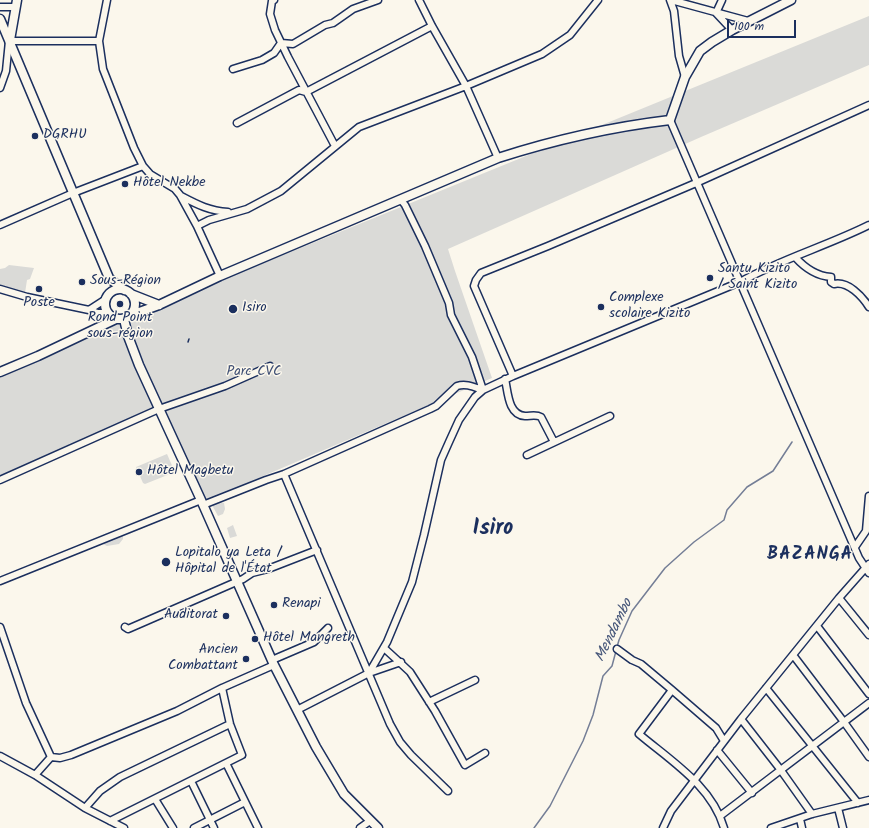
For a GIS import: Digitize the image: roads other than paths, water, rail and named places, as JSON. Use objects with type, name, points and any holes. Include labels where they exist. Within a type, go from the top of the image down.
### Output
[{"type":"main road","points":[[0,372],[99,327],[159,305],[220,276],[498,158],[572,137],[620,127],[670,120],[685,77],[700,51],[712,42],[748,21],[791,0]]},
{"type":"main road","points":[[10,41],[17,3]]},
{"type":"main road","points":[[0,19],[109,278],[105,306],[108,313]]},
{"type":"main road","points":[[109,278],[128,292],[135,305],[124,317]]},
{"type":"main road","points":[[107,297],[117,290],[128,292],[159,305]]},
{"type":"main road","points":[[108,313],[124,317]]},
{"type":"main road","points":[[99,327],[108,313]]},
{"type":"main road","points":[[124,317],[128,336],[139,365],[273,662],[316,747],[344,794],[378,828]]},
{"type":"street","points":[[107,0],[99,41],[104,69],[134,148],[143,166],[150,174],[175,189],[180,195],[197,226],[220,276]]},
{"type":"street","points":[[274,0],[272,1],[270,14],[281,43],[335,146]]},
{"type":"street","points":[[281,43],[293,44],[325,25],[333,23],[353,9],[378,0]]},
{"type":"street","points":[[419,0],[466,86],[498,158]]},
{"type":"street","points":[[197,226],[210,220],[247,209],[281,191],[359,127],[466,86],[542,54],[570,35],[598,0]]},
{"type":"street","points":[[670,0],[748,21]]},
{"type":"street","points":[[670,0],[674,11],[679,56],[685,77]]},
{"type":"street","points":[[716,13],[722,0]]},
{"type":"street","points":[[0,7],[17,3]]},
{"type":"street","points":[[716,13],[732,30]]},
{"type":"street","points":[[237,123],[299,90],[306,92],[432,26]]},
{"type":"street","points":[[0,88],[6,71],[10,41],[99,41]]},
{"type":"street","points":[[233,69],[262,60],[274,53],[281,43]]},
{"type":"street","points":[[513,376],[474,286],[481,273],[696,183],[869,105]]},
{"type":"street","points":[[663,828],[671,811],[741,719],[839,598],[868,568],[855,547],[670,120]]},
{"type":"street","points":[[0,225],[73,193],[143,166]]},
{"type":"street","points":[[180,195],[214,211],[232,213]]},
{"type":"street","points":[[401,200],[405,205],[425,246],[449,303],[451,315],[472,357],[483,390]]},
{"type":"street","points":[[369,672],[384,648],[412,582],[443,454],[465,410],[475,397],[483,390],[505,379],[740,282],[758,272],[869,225]]},
{"type":"street","points":[[795,257],[816,274],[831,278],[831,282],[834,284],[839,283],[850,288],[866,302],[869,307]]},
{"type":"street","points":[[0,289],[98,313],[108,313]]},
{"type":"street","points":[[89,310],[107,297]]},
{"type":"street","points":[[0,480],[159,409],[225,386],[270,366]]},
{"type":"street","points":[[505,379],[510,404],[513,409],[521,415],[536,415],[541,417],[554,442]]},
{"type":"street","points":[[0,581],[202,502],[284,474],[436,406],[456,386],[467,385],[483,390]]},
{"type":"street","points":[[527,455],[610,416]]},
{"type":"street","points":[[284,474],[390,724],[400,742],[411,755],[448,791]]},
{"type":"street","points":[[855,547],[866,531],[869,496]]},
{"type":"street","points":[[125,627],[128,629],[237,581],[252,572],[268,569],[317,550]]},
{"type":"street","points":[[839,598],[869,635]]},
{"type":"street","points":[[817,626],[869,694]]},
{"type":"street","points":[[0,627],[26,703],[52,757]]},
{"type":"street","points":[[52,757],[60,758],[71,754],[177,711],[314,642],[328,628]]},
{"type":"street","points":[[384,648],[401,662],[410,672],[465,765],[485,753]]},
{"type":"street","points":[[616,649],[632,660],[641,664],[672,690],[716,728],[724,741]]},
{"type":"street","points":[[793,655],[869,757]]},
{"type":"street","points":[[297,710],[369,672],[401,662]]},
{"type":"street","points":[[429,702],[475,680]]},
{"type":"street","points":[[110,821],[242,754],[230,724],[222,688]]},
{"type":"street","points":[[766,688],[858,803]]},
{"type":"street","points":[[672,690],[639,734],[694,780],[712,800],[724,828]]},
{"type":"street","points":[[720,816],[869,703]]},
{"type":"street","points":[[741,719],[780,769],[812,814]]},
{"type":"street","points":[[85,808],[100,791],[120,777],[230,724]]},
{"type":"street","points":[[717,750],[752,793]]},
{"type":"street","points":[[0,756],[35,775],[85,808],[124,828]]},
{"type":"street","points":[[35,775],[52,757]]},
{"type":"street","points":[[226,763],[258,828]]},
{"type":"street","points":[[191,781],[214,828]]},
{"type":"street","points":[[155,799],[173,828]]},
{"type":"street","points":[[770,828],[812,814],[869,800]]},
{"type":"street","points":[[194,828],[245,802]]},
{"type":"street","points":[[838,808],[843,828]]},
{"type":"street","points":[[800,819],[802,828]]},
{"type":"street","points":[[360,828],[370,820]]},
{"type":"waterway","name":"Mendambo","points":[[617,647],[632,611],[665,568],[694,542],[724,520],[727,510],[747,487],[773,471],[792,442]]},
{"type":"waterway","name":"Mendambo","points":[[534,828],[550,806],[583,741],[593,715],[603,676],[612,666],[616,651]]},
{"type":"place","name":"DGRHU","points":[[35,136]]},
{"type":"place","name":"Hôtel Nekbe","points":[[125,184]]},
{"type":"place","name":"Santu Kizito / Saint Kizito","points":[[710,278]]},
{"type":"place","name":"Sous-Région","points":[[82,282]]},
{"type":"place","name":"Poste","points":[[39,289]]},
{"type":"place","name":"Rond Point sous-région","points":[[120,304]]},
{"type":"place","name":"Complexe scolaire Kizito","points":[[601,307]]},
{"type":"place","name":"Isiro","points":[[233,309]]},
{"type":"place","name":"Hôtel Magbetu","points":[[139,472]]},
{"type":"place","name":"Lopitalo ya Leta / Hôpital de l'État","points":[[166,562]]},
{"type":"place","name":"Renapi","points":[[274,605]]},
{"type":"place","name":"Auditorat","points":[[226,616]]},
{"type":"place","name":"Hôtel Mangreth","points":[[255,639]]},
{"type":"place","name":"Ancien Combattant","points":[[246,659]]},
{"type":"district","name":"Isiro","points":[[493,530]]},
{"type":"district","name":"BAZANGA","points":[[810,556]]},
{"type":"park label","name":"Parc CVC","points":[[254,373]]}]
